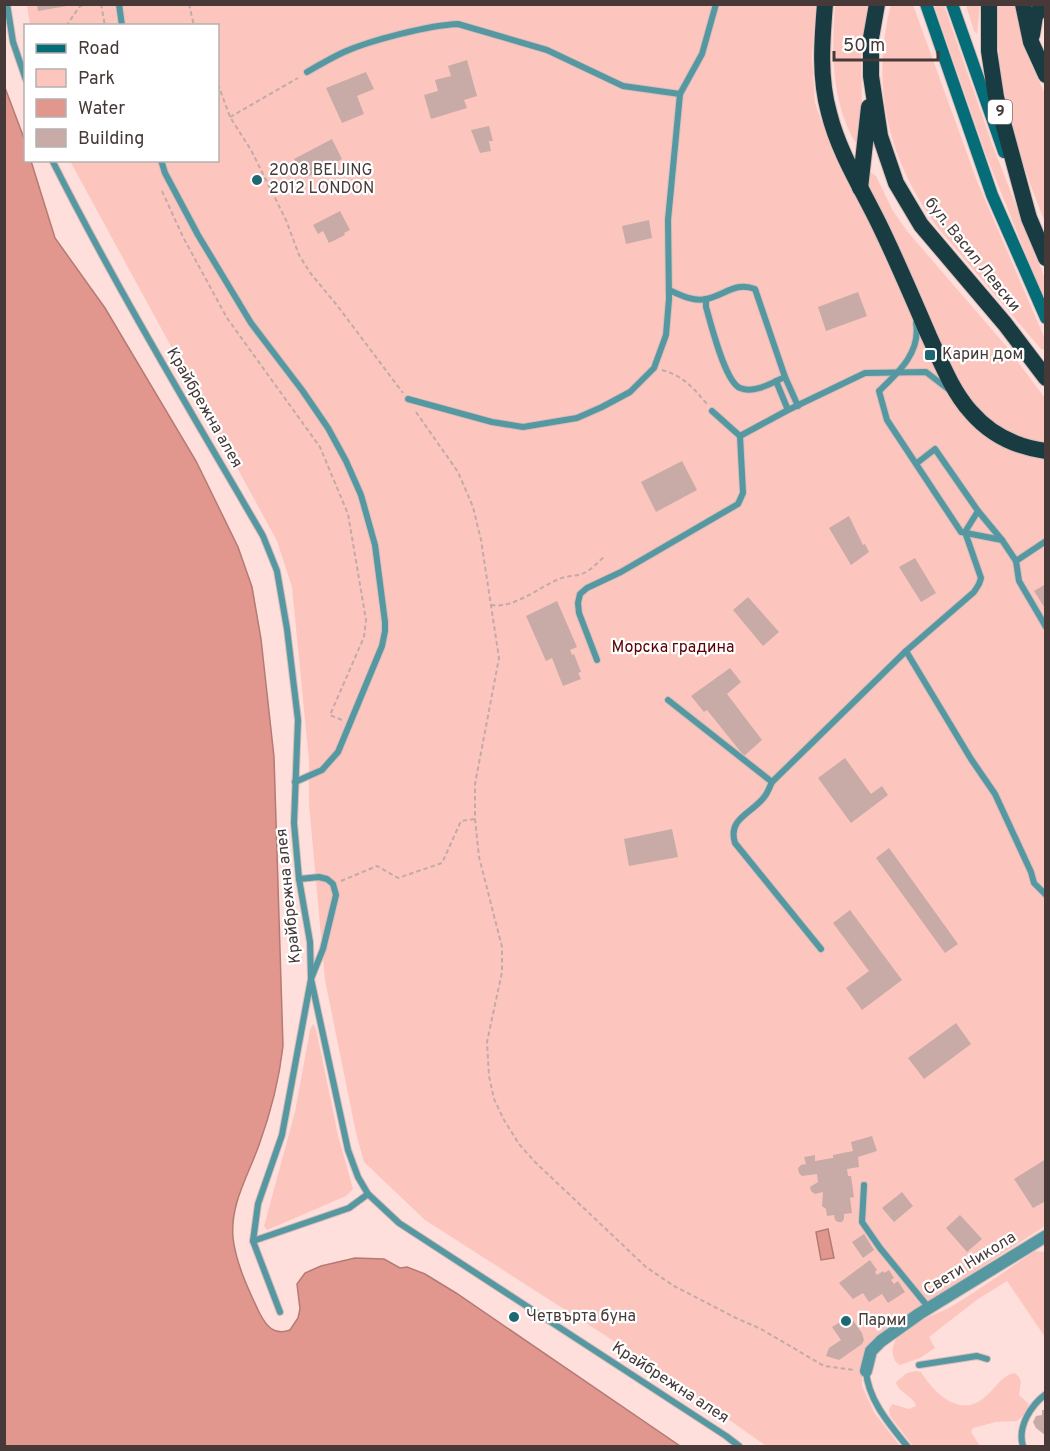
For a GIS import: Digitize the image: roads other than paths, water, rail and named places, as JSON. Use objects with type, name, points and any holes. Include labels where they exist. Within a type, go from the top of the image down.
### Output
[{"type":"highway","points":[[825,4],[822,69],[824,92],[841,151],[879,224],[960,399],[983,424],[996,434],[1010,442],[1046,451]]},
{"type":"highway","name":"бул. Васил Левски","points":[[877,4],[871,38],[871,76],[880,136],[888,162],[905,199],[921,225],[1005,324],[1046,378]]},
{"type":"highway","name":"9","points":[[989,4],[988,51],[993,80],[1029,218],[1046,258]]},
{"type":"highway","points":[[1023,4],[1031,42],[1046,75]]},
{"type":"highway","points":[[1031,42],[1033,22],[1044,4]]},
{"type":"highway","points":[[860,188],[871,76]]},
{"type":"main road","points":[[926,4],[992,195],[1046,318]]},
{"type":"main road","points":[[952,4],[1029,218]]},
{"type":"street","name":"Свети Никола","points":[[866,1371],[871,1351],[880,1341],[929,1308],[1044,1240]]},
{"type":"lane","points":[[7,4],[13,42],[24,74]]},
{"type":"lane","points":[[118,4],[122,24]]},
{"type":"lane","points":[[408,399],[492,422],[522,427],[577,418],[603,407],[630,392],[654,368],[666,335],[669,290],[668,220],[680,94],[702,54],[716,4]]},
{"type":"lane","points":[[307,72],[345,52],[378,41],[445,24],[458,24],[547,50],[623,86],[680,94]]},
{"type":"lane","name":"Крайбрежна алея","points":[[53,162],[93,242],[130,308],[263,536],[277,571],[287,629],[298,720],[294,823],[299,879],[310,942],[312,979],[348,1150],[358,1177],[368,1194],[399,1223],[738,1446]]},
{"type":"lane","points":[[162,162],[165,173],[250,323],[328,428],[362,495],[375,545],[386,631],[382,646],[338,752],[322,770],[295,782]]},
{"type":"lane","points":[[669,290],[693,299],[706,299],[745,285],[755,289],[785,377],[798,406]]},
{"type":"lane","points":[[706,299],[705,307],[729,378],[739,388],[751,389],[785,377]]},
{"type":"lane","points":[[913,300],[917,331],[914,348],[900,371],[879,391],[887,420],[961,532],[1002,540]]},
{"type":"lane","points":[[740,436],[865,373],[926,372],[960,399]]},
{"type":"lane","points":[[776,381],[788,410]]},
{"type":"lane","points":[[597,660],[579,613],[580,594],[738,504],[743,494],[740,436],[712,411]]},
{"type":"lane","points":[[917,463],[935,449],[1016,561],[1018,581],[1046,627]]},
{"type":"lane","points":[[965,532],[978,511]]},
{"type":"lane","points":[[821,949],[735,843],[733,830],[736,824],[766,796],[772,782],[906,651],[974,592],[979,584],[979,571],[965,532]]},
{"type":"lane","points":[[1016,561],[1046,541]]},
{"type":"lane","points":[[906,651],[971,759],[995,794],[1034,883],[1046,896]]},
{"type":"lane","points":[[668,700],[772,782]]},
{"type":"lane","points":[[280,1312],[253,1241],[253,1229],[258,1204],[282,1135],[312,979],[323,950],[336,895],[333,884],[323,878],[299,879]]},
{"type":"lane","points":[[864,1185],[862,1221],[880,1248],[929,1308]]},
{"type":"lane","points":[[253,1241],[349,1208],[368,1194]]},
{"type":"lane","points":[[919,1365],[977,1356],[987,1359]]},
{"type":"lane","points":[[866,1371],[876,1403],[907,1446]]},
{"type":"lane","points":[[1023,1446],[1022,1427],[1036,1400],[1046,1394]]},
{"type":"water","points":[[4,85],[24,138],[24,162],[31,162],[55,238],[105,308],[196,461],[238,547],[252,587],[261,639],[274,757],[283,1046],[271,1108],[234,1213],[235,1247],[247,1285],[259,1312],[265,1322],[275,1331],[290,1330],[298,1318],[300,1309],[297,1284],[305,1273],[321,1266],[355,1258],[384,1259],[400,1268],[407,1267],[425,1274],[456,1293],[680,1446],[5,1446]]},
{"type":"water","points":[[828,1229],[834,1258],[821,1260],[816,1232]]},
{"type":"place","name":"2008 BEIJING 2012 LONDON","points":[[257,180]]},
{"type":"place","name":"Карин дом","points":[[930,355]]},
{"type":"place","name":"Четвърта буна","points":[[514,1317]]},
{"type":"place","name":"Парми","points":[[846,1321]]},
{"type":"park label","name":"Морска градина","points":[[673,648]]}]
